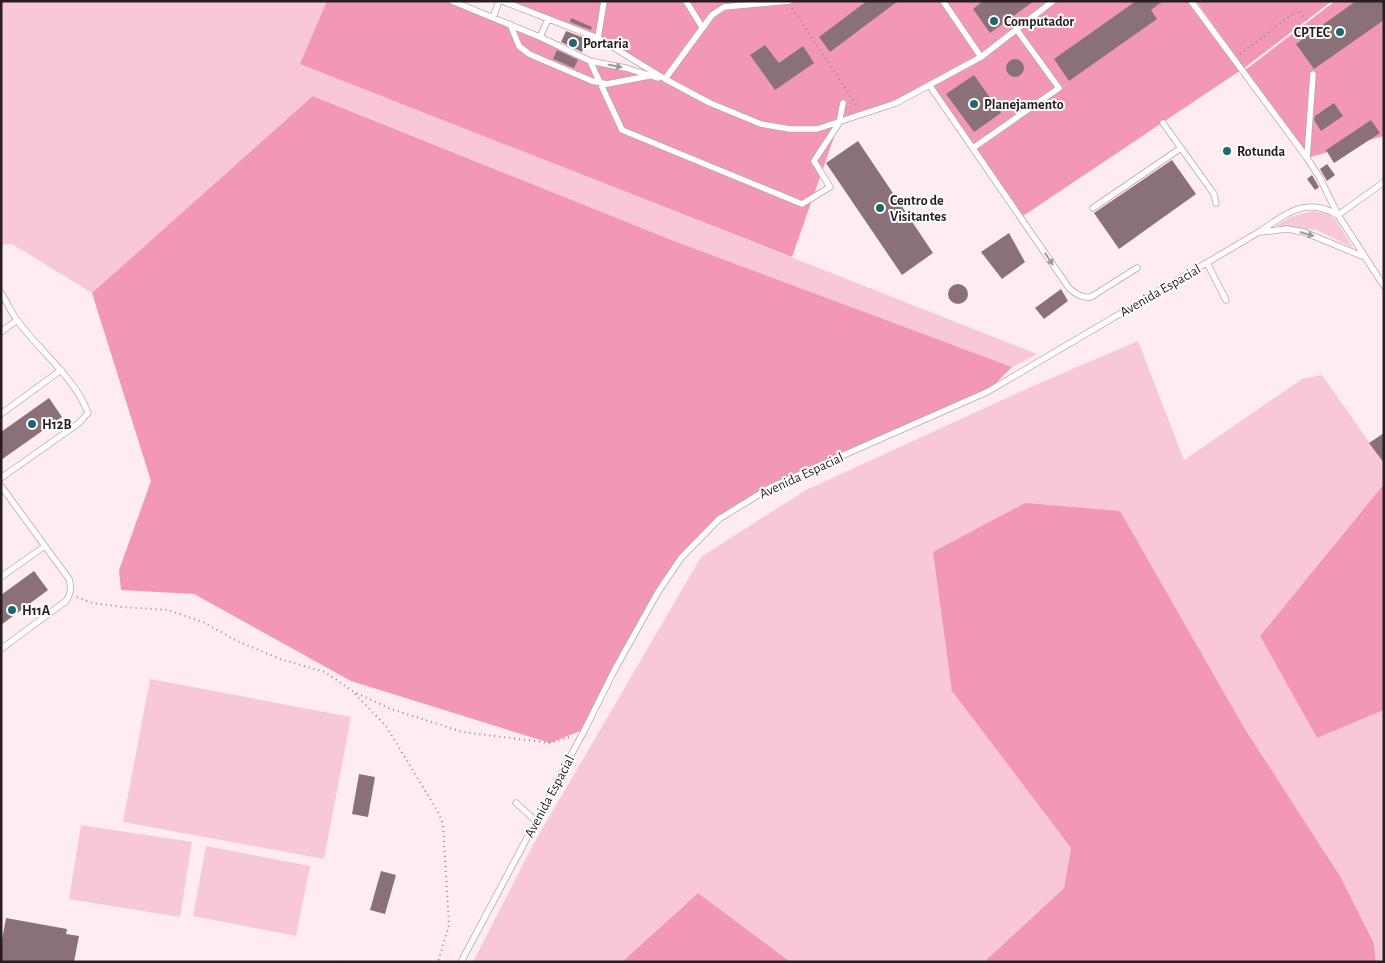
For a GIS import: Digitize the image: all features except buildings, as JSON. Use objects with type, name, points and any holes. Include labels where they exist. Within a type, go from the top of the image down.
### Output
[{"type":"lane","points":[[452,1],[540,37],[590,61],[626,68],[665,79]]},
{"type":"lane","points":[[493,18],[501,1],[598,38],[665,79],[710,103],[761,124],[790,130],[817,129],[896,103],[981,57],[1053,1]]},
{"type":"lane","points":[[598,38],[604,1]]},
{"type":"lane","points":[[686,1],[702,27]]},
{"type":"lane","points":[[665,79],[702,27],[712,15],[724,7],[788,1]]},
{"type":"lane","points":[[944,1],[981,57]]},
{"type":"lane","points":[[1191,1],[1307,158],[1320,178],[1338,216],[1384,286]]},
{"type":"lane","points":[[540,37],[548,19]]},
{"type":"lane","points":[[510,24],[519,46],[529,54],[563,70],[607,84],[650,76]]},
{"type":"lane","points":[[973,148],[1059,88],[1017,30]]},
{"type":"lane","points":[[590,61],[622,130],[802,204],[830,187],[814,162],[839,123],[843,102]]},
{"type":"lane","points":[[1307,158],[1313,74]]},
{"type":"lane","points":[[930,86],[1069,288],[1083,298],[1091,297],[1137,268]]},
{"type":"lane","points":[[1163,123],[1214,194],[1216,203]]},
{"type":"lane","points":[[1093,208],[1181,148]]},
{"type":"lane","points":[[1338,216],[1384,182]]},
{"type":"lane","name":"Avenida Espacial","points":[[460,962],[585,729],[614,669],[658,592],[682,558],[719,519],[770,487],[987,392],[1259,232],[1289,211],[1312,206],[1326,208],[1338,216]]},
{"type":"lane","points":[[1259,232],[1286,230],[1304,232],[1363,256]]},
{"type":"lane","points":[[1207,262],[1226,300]]},
{"type":"lane","points":[[1,293],[17,320],[62,370],[83,399],[88,413],[79,423],[1,478]]},
{"type":"lane","points":[[1,332],[17,320]]},
{"type":"lane","points":[[1,414],[62,370]]},
{"type":"lane","points":[[1,486],[69,580],[71,586],[70,594],[66,601],[1,649]]},
{"type":"lane","points":[[1,577],[45,546]]},
{"type":"lane","points":[[516,803],[536,821]]},
{"type":"path","points":[[788,1],[862,115]]},
{"type":"path","points":[[1234,58],[1298,10],[1308,21]]},
{"type":"path","points":[[70,594],[92,603],[168,610],[203,622],[237,641],[280,659],[325,672],[354,692],[391,709],[464,732],[550,743],[564,740],[585,729]]},
{"type":"path","points":[[354,692],[386,726],[438,812],[443,824],[449,925],[438,962]]},
{"type":"shaded area","points":[[1,1],[327,1],[301,64],[1037,354],[1012,367],[669,239],[314,96],[92,293],[12,244],[1,245]]},
{"type":"shaded area","points":[[327,1],[449,1],[590,61],[663,79],[598,38],[504,1],[1053,1],[980,56],[896,103],[839,123],[792,257],[300,64]]},
{"type":"shaded area","points":[[1057,1],[1189,1],[1241,70],[1023,216],[932,86],[982,58]]},
{"type":"shaded area","points":[[1196,1],[1332,1],[1244,68]]},
{"type":"shaded area","points":[[1335,1],[1384,1],[1384,136],[1307,158],[1244,71]]},
{"type":"shaded area","points":[[313,96],[669,239],[1012,367],[987,392],[771,487],[719,519],[681,558],[658,592],[585,729],[550,743],[351,681],[194,594],[121,590],[119,570],[151,481],[92,293]]},
{"type":"shaded area","points":[[1312,211],[1329,214],[1336,220],[1353,248],[1317,230],[1275,226],[1290,217]]},
{"type":"shaded area","points":[[1138,341],[1184,460],[1302,379],[1322,375],[1384,463],[1384,484],[1260,636],[1317,738],[1384,710],[1384,962],[1376,962],[1374,942],[1340,876],[1243,726],[952,691],[1071,848],[1064,888],[984,962],[791,962],[698,893],[622,962],[473,962],[534,843],[701,557],[806,490],[1033,386]]},
{"type":"shaded area","points":[[1384,484],[1384,710],[1317,738],[1260,636]]},
{"type":"shaded area","points":[[1025,503],[1120,511],[1243,726],[1340,876],[1374,943],[1376,962],[984,962],[1064,888],[1071,848],[952,691],[933,552]]},
{"type":"shaded area","points":[[150,679],[351,717],[324,859],[123,822]]},
{"type":"shaded area","points":[[81,825],[192,842],[180,917],[69,899]]},
{"type":"shaded area","points":[[206,846],[310,866],[296,936],[193,916]]},
{"type":"shaded area","points":[[698,893],[788,960],[791,962],[622,962]]},
{"type":"place","name":"Computador","points":[[994,21]]},
{"type":"place","name":"CPTEC","points":[[1340,32]]},
{"type":"place","name":"Portaria","points":[[573,43]]},
{"type":"place","name":"Planejamento","points":[[974,104]]},
{"type":"place","name":"Rotunda","points":[[1227,151]]},
{"type":"place","name":"Centro de Visitantes","points":[[880,208]]},
{"type":"place","name":"H12B","points":[[32,424]]},
{"type":"place","name":"H11A","points":[[12,610]]}]
